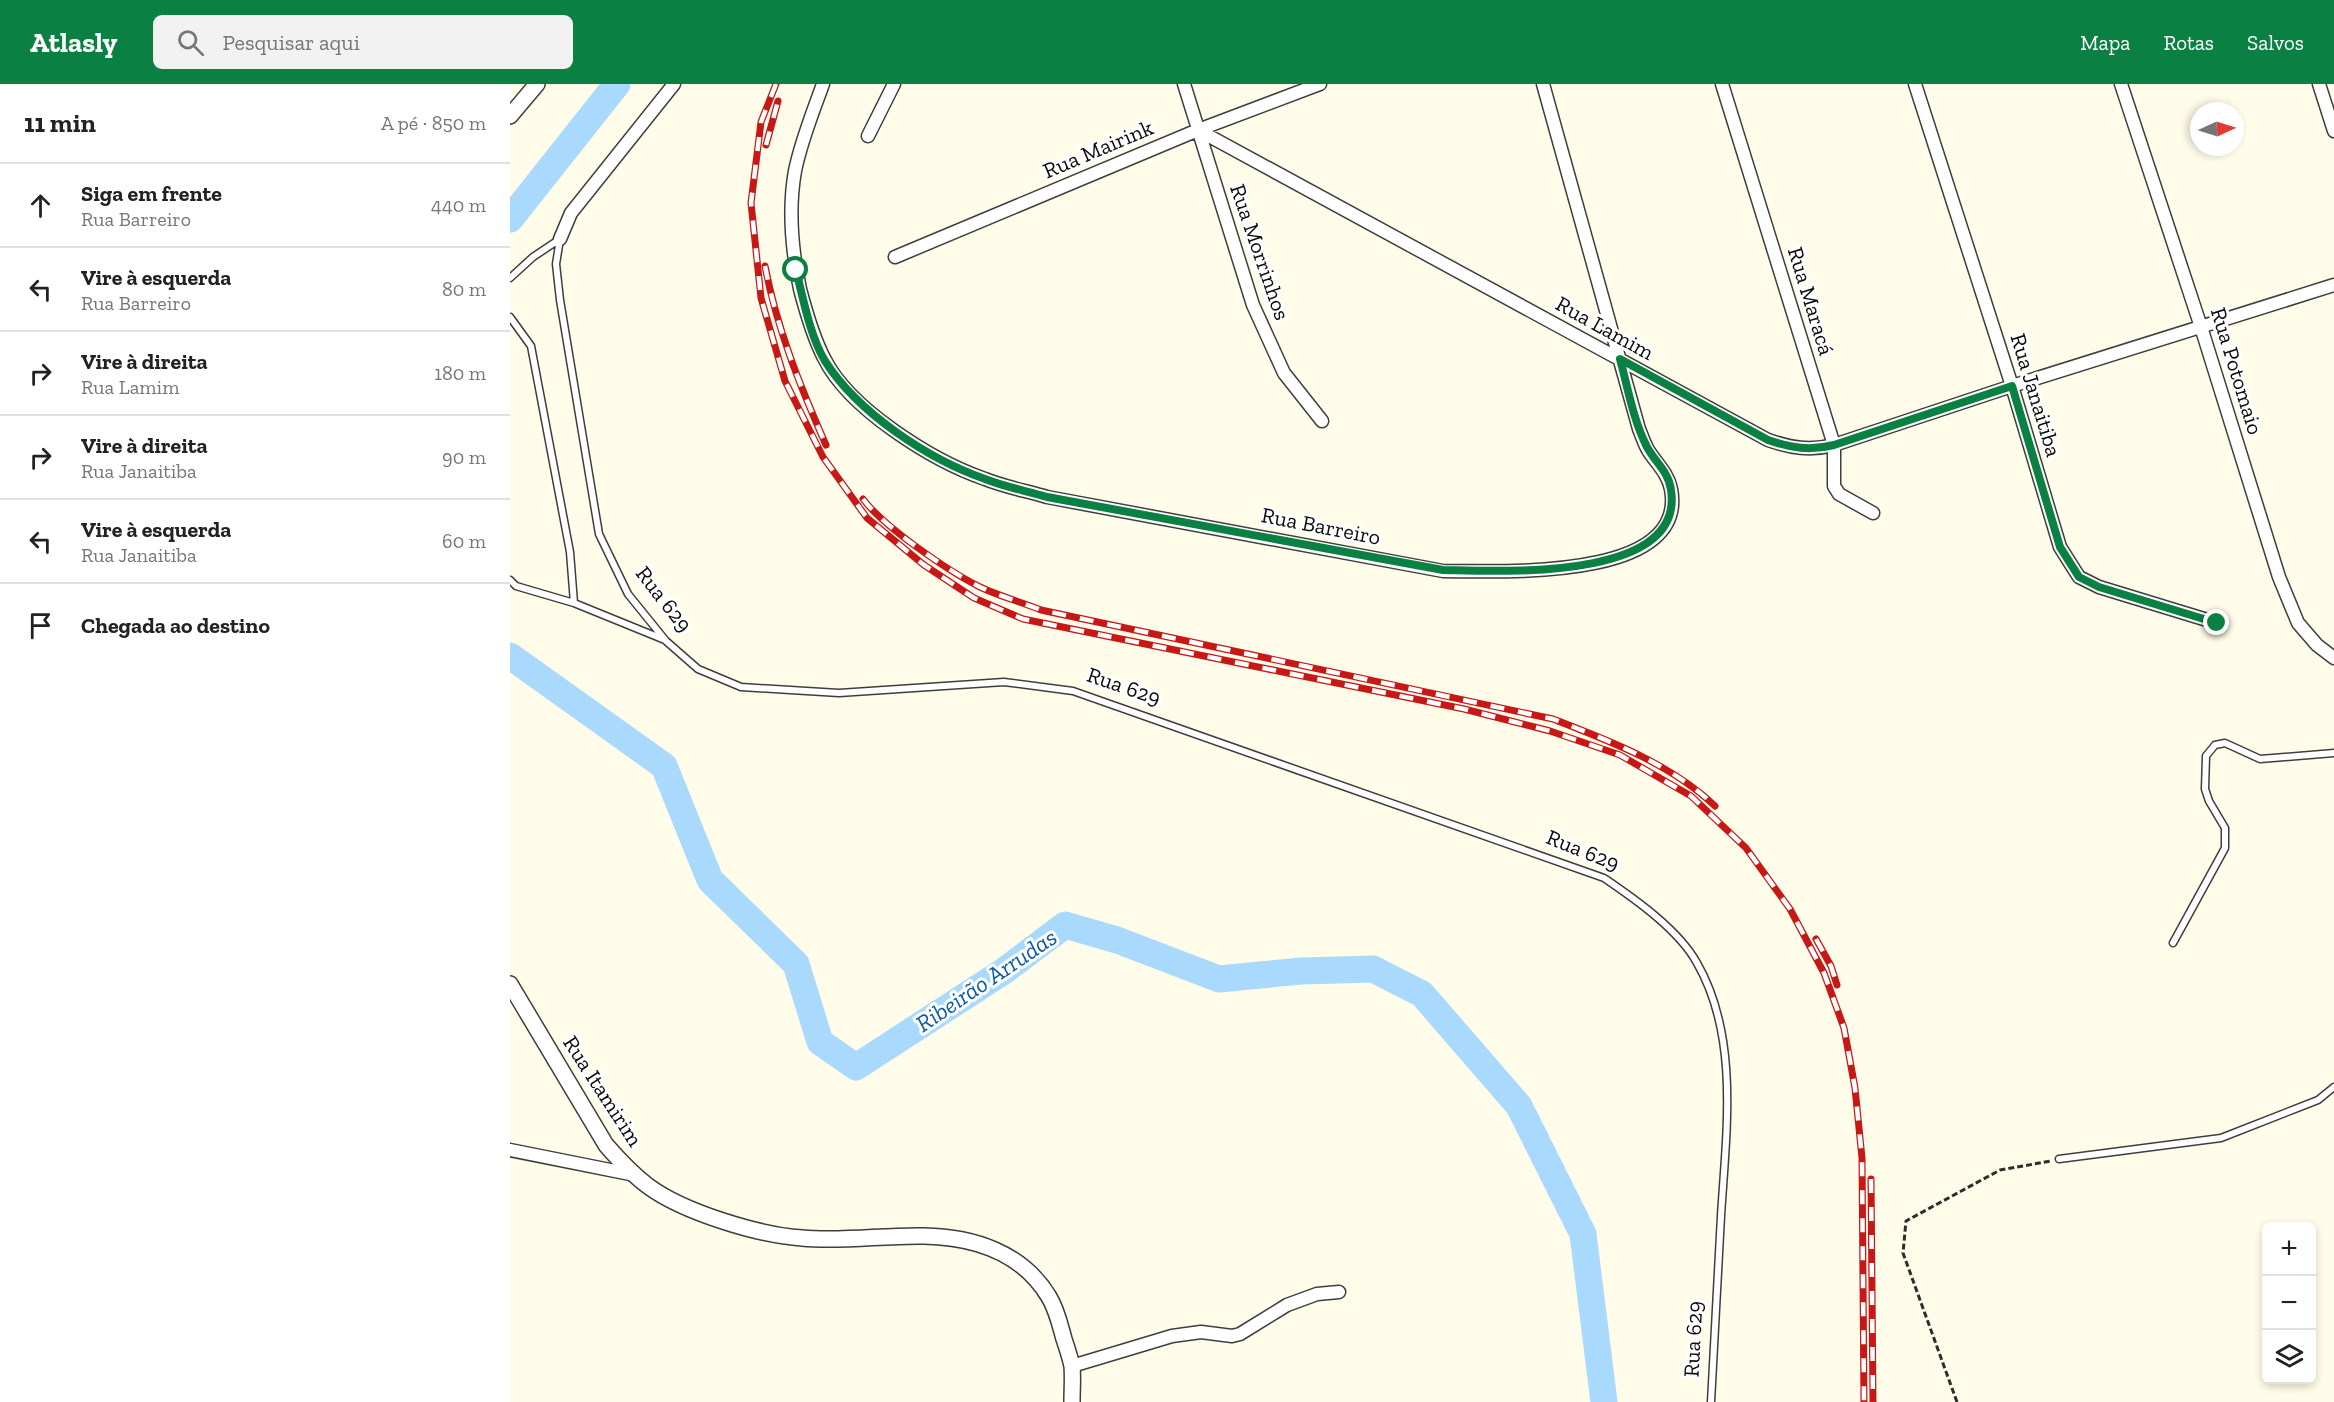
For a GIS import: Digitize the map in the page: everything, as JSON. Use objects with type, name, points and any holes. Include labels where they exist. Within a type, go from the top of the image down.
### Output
[{"type":"street","points":[[510,116],[537,84]]},
{"type":"street","name":"Rua 629","points":[[560,239],[571,213],[674,84]]},
{"type":"street","name":"Rua Barreiro","points":[[823,84],[795,171],[791,213],[796,270],[804,303],[824,359],[842,384],[873,415],[940,458],[985,479],[1047,497],[1443,570],[1507,571],[1570,567],[1619,557],[1652,542],[1666,526],[1671,516],[1671,488],[1666,473],[1647,448],[1639,429],[1543,84]]},
{"type":"street","points":[[868,136],[894,84]]},
{"type":"street","name":"Rua Morrinhos","points":[[1184,84],[1253,305],[1284,373],[1322,421]]},
{"type":"street","name":"Rua Mairink","points":[[895,257],[1198,130],[1320,84]]},
{"type":"street","name":"Rua Maracá","points":[[1722,84],[1834,445],[1834,486],[1839,494],[1873,513]]},
{"type":"street","name":"Rua Janaitiba","points":[[1915,84],[2012,386],[2060,547],[2079,577],[2099,587],[2217,623]]},
{"type":"street","name":"Rua Potomaio","points":[[2121,84],[2202,327],[2279,577],[2298,622],[2317,645],[2334,658]]},
{"type":"street","points":[[2319,84],[2334,130]]},
{"type":"street","name":"Rua Lamim","points":[[1198,130],[1768,440],[1793,448],[1820,449],[1834,445],[2012,386],[2334,285]]},
{"type":"street","name":"Rua Itamirim","points":[[510,984],[606,1145],[635,1175],[668,1198],[700,1212],[771,1233],[802,1238],[924,1236],[962,1238],[993,1248],[1014,1260],[1035,1279],[1048,1296],[1057,1314],[1072,1366],[1072,1402]]},
{"type":"street","points":[[510,1150],[635,1175]]},
{"type":"street","points":[[1072,1366],[1172,1336],[1201,1332],[1240,1334],[1287,1305],[1317,1294],[1339,1293]]},
{"type":"lane","points":[[510,278],[533,257],[560,239]]},
{"type":"lane","name":"Rua 629","points":[[560,239],[556,264],[560,300],[599,534],[628,594],[666,641],[698,669],[741,687],[839,693],[1004,682],[1073,691],[1604,878],[1646,906],[1696,960],[1713,994],[1722,1030],[1727,1065],[1711,1402]]},
{"type":"lane","points":[[510,317],[531,346],[570,552],[574,603]]},
{"type":"lane","points":[[510,580],[516,586],[574,603],[666,641]]},
{"type":"lane","points":[[2173,943],[2225,848],[2224,828],[2205,789],[2206,756],[2215,745],[2225,743],[2260,759],[2334,753]]},
{"type":"lane","points":[[2059,1159],[2221,1138],[2318,1100],[2334,1087]]},
{"type":"path","points":[[1957,1402],[1903,1253],[1906,1221],[2000,1170],[2059,1159]]},
{"type":"waterway","name":"Ribeirão Arrudas","points":[[510,219],[617,84]]},
{"type":"waterway","name":"Ribeirão Arrudas","points":[[510,656],[664,766],[710,880],[796,964],[820,1042],[856,1067],[1004,971],[1065,925],[1117,940],[1219,979],[1301,971],[1373,969],[1422,994],[1519,1106],[1583,1234],[1604,1402]]},
{"type":"railway","points":[[776,84],[761,122],[751,203],[761,298],[785,381],[823,457],[867,518],[924,565],[974,598],[1023,619],[1464,709],[1550,731],[1620,755],[1691,796],[1746,848],[1790,909],[1824,973],[1844,1028],[1855,1088],[1862,1158],[1864,1402]]},
{"type":"railway","points":[[766,145],[778,101]]},
{"type":"railway","points":[[765,266],[790,357],[826,445]]},
{"type":"railway","points":[[863,499],[901,535],[934,560],[980,587],[1002,596],[1041,610],[1553,719],[1639,755],[1679,778],[1715,806]]},
{"type":"railway","points":[[1816,939],[1831,966],[1837,985]]},
{"type":"railway","points":[[1871,1179],[1873,1402]]},
{"type":"route","points":[[796,270],[804,303],[824,359],[842,384],[864,408],[892,429],[940,458],[985,479],[1047,497],[1443,570],[1507,571],[1570,567],[1619,557],[1652,542],[1666,526],[1671,516],[1671,488],[1666,473],[1647,448],[1639,429],[1620,359],[1768,440],[1793,448],[1820,449],[2012,386],[2060,547],[2079,577],[2099,587],[2217,623]]}]
